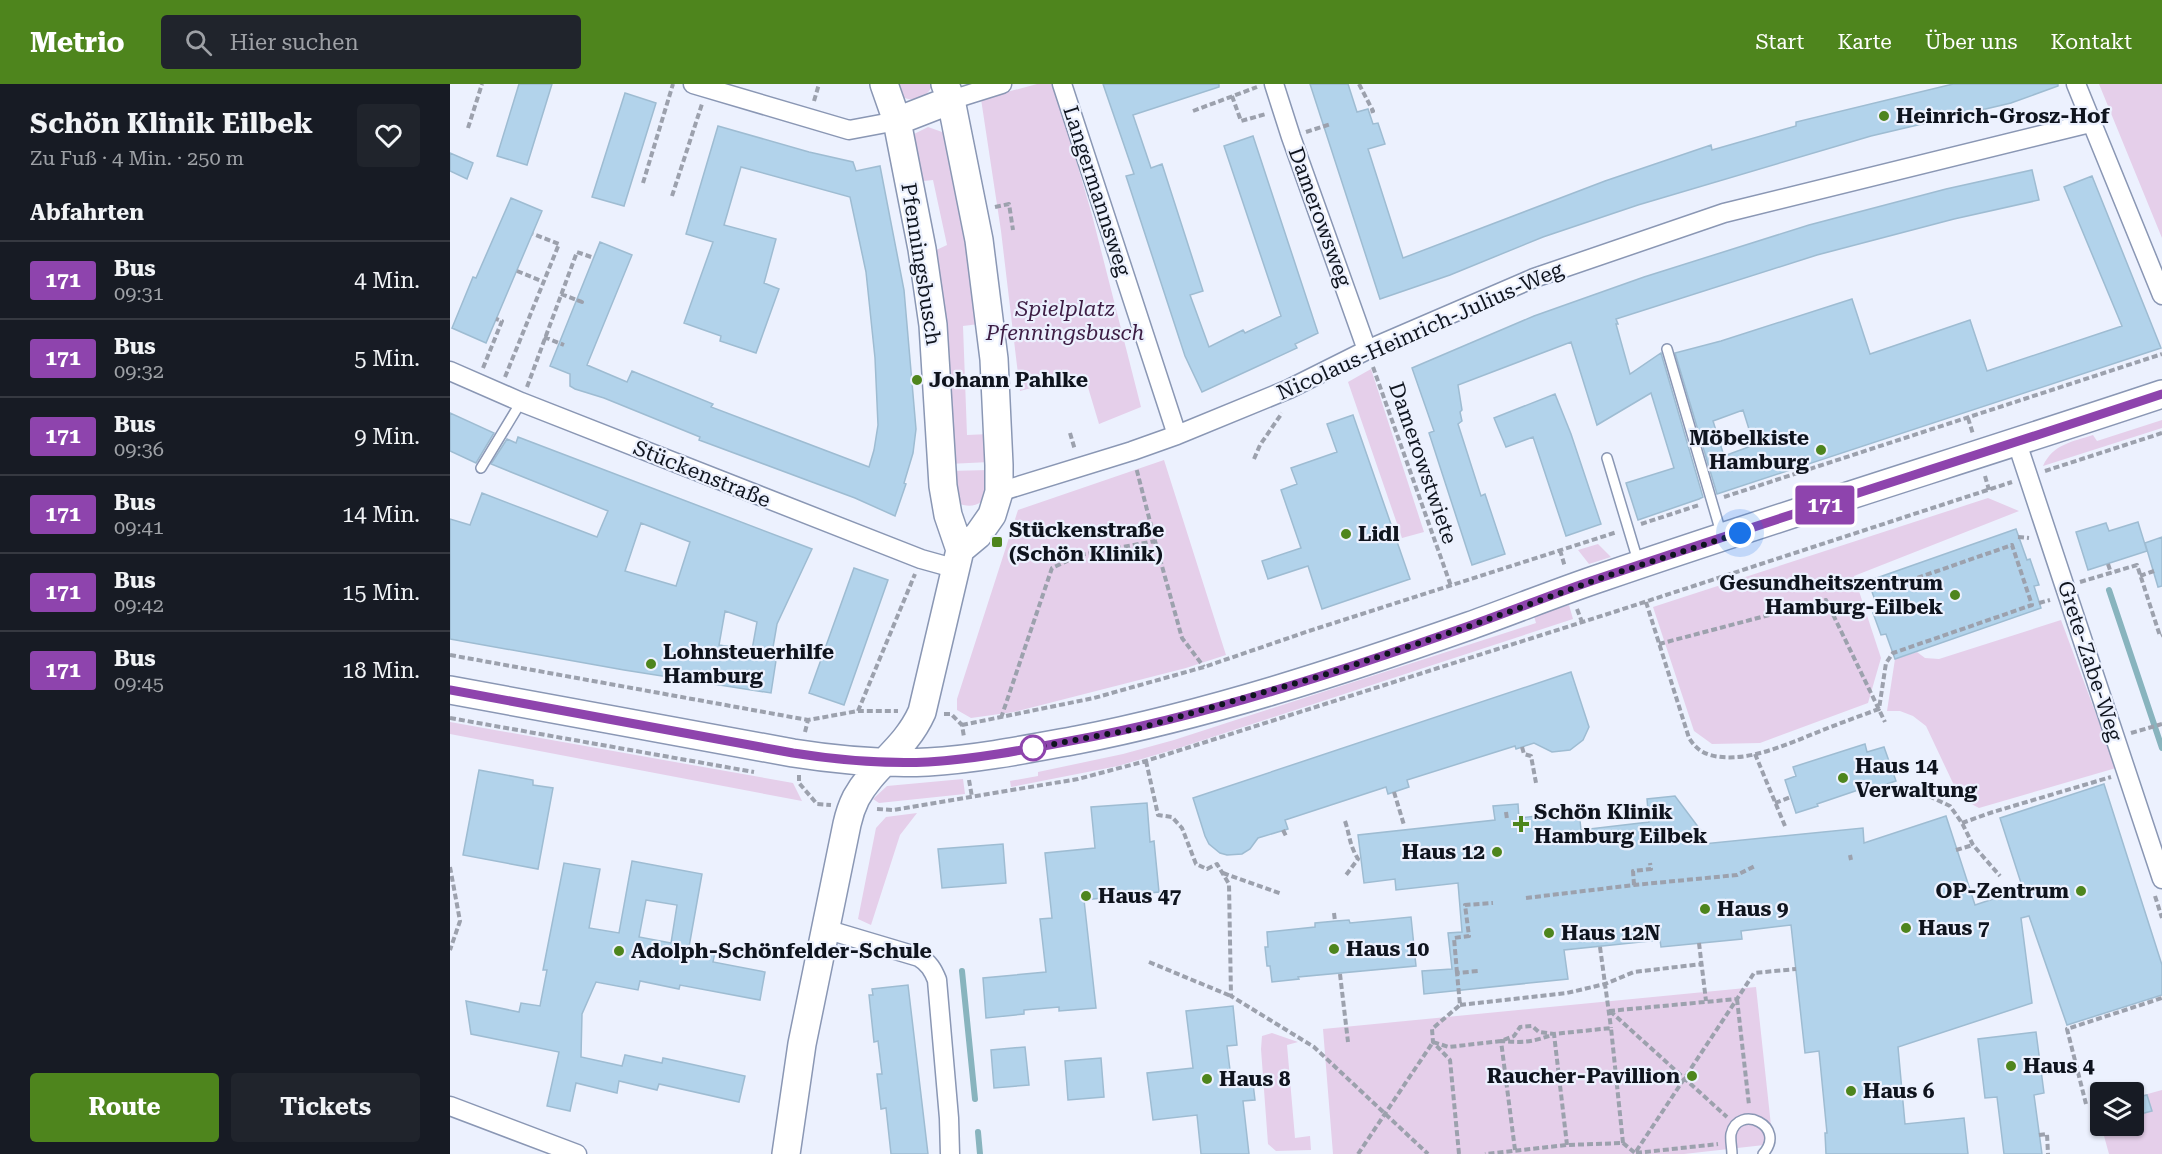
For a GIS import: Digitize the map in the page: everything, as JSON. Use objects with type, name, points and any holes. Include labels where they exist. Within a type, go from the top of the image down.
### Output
[{"type":"main road","name":"Pfenningsbusch","points":[[884,84],[897,121],[922,249],[933,325],[943,486],[959,559]]},
{"type":"main road","points":[[786,1154],[801,1044],[852,807],[864,786],[910,735],[922,712],[959,559],[986,525],[997,502],[999,492],[994,359],[979,240],[948,92],[897,121]]},
{"type":"main road","points":[[450,690],[793,753],[843,760],[886,762],[966,758],[1140,728],[1324,675],[1640,565],[2162,394]]},
{"type":"street","points":[[948,92],[1002,84]]},
{"type":"street","name":"Langermannsweg","points":[[1062,84],[1177,435]]},
{"type":"street","name":"Damerowsweg","points":[[1274,84],[1367,350]]},
{"type":"street","points":[[2076,84],[2162,295]]},
{"type":"street","points":[[700,86],[849,130],[897,121]]},
{"type":"street","name":"Nicolaus-Heinrich-Julius-Weg","points":[[999,492],[1132,452],[1177,435],[1289,389],[1367,350],[1534,278],[1724,213],[2090,123]]},
{"type":"street","name":"Stückenstraße","points":[[450,371],[521,402],[921,560],[959,559]]},
{"type":"street","name":"Grete-Zabe-Weg","points":[[2017,443],[2059,592],[2127,772],[2162,879]]},
{"type":"street","points":[[825,929],[919,957],[933,970],[938,992],[950,1154]]},
{"type":"street","points":[[450,1106],[577,1154]]},
{"type":"lane","points":[[1667,349],[1723,538]]},
{"type":"lane","points":[[481,468],[521,402]]},
{"type":"lane","points":[[1607,458],[1640,565]]},
{"type":"lane","points":[[1732,1154],[1731,1133],[1736,1125],[1751,1119],[1762,1123],[1769,1132],[1769,1145],[1763,1154]]},
{"type":"path","points":[[468,128],[482,84]]},
{"type":"path","points":[[644,183],[673,84]]},
{"type":"path","points":[[1193,111],[1264,84]]},
{"type":"path","points":[[1359,84],[1373,111],[1369,112]]},
{"type":"path","points":[[672,196],[700,86]]},
{"type":"path","points":[[1233,96],[1241,121],[1282,110]]},
{"type":"path","points":[[998,207],[1009,204],[1013,230]]},
{"type":"path","points":[[499,392],[559,244],[532,234]]},
{"type":"path","points":[[521,402],[578,252],[594,258]]},
{"type":"path","points":[[517,271],[543,282]]},
{"type":"path","points":[[561,294],[582,302],[577,300]]},
{"type":"path","points":[[477,382],[502,321],[496,319]]},
{"type":"path","points":[[544,337],[564,345]]},
{"type":"path","name":"Damerowstwiete","points":[[1367,350],[1451,586]]},
{"type":"path","points":[[962,725],[1094,698],[1204,667],[2162,354]]},
{"type":"path","points":[[1254,459],[1260,445],[1281,415],[1289,389]]},
{"type":"path","points":[[1070,433],[1072,441]]},
{"type":"path","points":[[852,807],[893,810],[1078,779],[1146,761],[1646,602],[2162,433]]},
{"type":"path","points":[[1132,452],[1182,638],[1204,667]]},
{"type":"path","points":[[2018,537],[2030,538]]},
{"type":"path","points":[[1001,718],[1052,568],[1080,555],[1155,541]]},
{"type":"path","points":[[1879,709],[1886,663],[1893,653],[2032,605],[2012,545],[1897,585]]},
{"type":"path","points":[[858,711],[921,560]]},
{"type":"path","points":[[2108,564],[2111,573]]},
{"type":"path","points":[[2039,603],[2059,592],[2137,565],[2160,636],[2162,635]]},
{"type":"path","points":[[2140,576],[2154,571]]},
{"type":"path","points":[[1659,644],[1826,600],[1885,722]]},
{"type":"path","points":[[1646,602],[1685,730],[1696,748],[1710,755],[1755,754],[1780,748],[1879,709]]},
{"type":"path","points":[[450,655],[808,720]]},
{"type":"path","points":[[450,718],[764,774]]},
{"type":"path","points":[[2139,731],[2160,724]]},
{"type":"path","points":[[1522,747],[1524,754],[1531,756],[1536,783]]},
{"type":"path","points":[[1755,754],[1785,826]]},
{"type":"path","points":[[1146,761],[1158,815],[1172,817],[1182,828],[1196,864],[1207,869],[1217,864],[1229,884],[1231,996]]},
{"type":"path","points":[[1962,823],[2127,772]]},
{"type":"path","points":[[787,778],[799,780]]},
{"type":"path","points":[[1394,792],[1404,825]]},
{"type":"path","points":[[1929,796],[1950,806],[1962,823],[1972,845],[2000,876]]},
{"type":"path","points":[[1775,803],[1791,797]]},
{"type":"path","points":[[1506,812],[1507,819]]},
{"type":"path","points":[[1345,821],[1349,844],[1360,859],[1346,875]]},
{"type":"path","points":[[1283,830],[1287,838]]},
{"type":"path","points":[[1956,850],[1972,845]]},
{"type":"path","points":[[1634,885],[1633,871],[1651,869],[1650,862]]},
{"type":"path","points":[[1526,898],[1737,875],[1755,866]]},
{"type":"path","points":[[450,867],[460,921],[450,950]]},
{"type":"path","points":[[1222,873],[1282,894]]},
{"type":"path","points":[[1460,1005],[1454,938],[1468,936],[1465,905],[1493,903]]},
{"type":"path","points":[[1334,913],[1335,921]]},
{"type":"path","points":[[1699,943],[1706,1001]]},
{"type":"path","points":[[1600,947],[1623,1143]]},
{"type":"path","points":[[1149,962],[1231,996],[1314,1047],[1428,1154]]},
{"type":"path","points":[[1358,1154],[1433,1042],[1432,1029],[1460,1005],[1568,993],[1605,984],[1634,972],[1702,964]]},
{"type":"path","points":[[1635,1153],[1754,973],[1796,969]]},
{"type":"path","points":[[1457,973],[1478,971]]},
{"type":"path","points":[[1340,974],[1348,1042]]},
{"type":"path","points":[[2086,1104],[2067,1029],[2162,998]]},
{"type":"path","points":[[1609,1011],[1737,999]]},
{"type":"path","points":[[1737,999],[1751,1119]]},
{"type":"path","points":[[1609,1011],[1736,1125]]},
{"type":"path","points":[[1502,1041],[1514,1036],[1520,1027],[1532,1026],[1539,1032],[1554,1034],[1611,1029]]},
{"type":"path","points":[[1433,1042],[1449,1047],[1502,1041],[1523,1043],[1535,1042],[1554,1034]]},
{"type":"path","points":[[1554,1034],[1567,1145]]},
{"type":"path","points":[[1502,1041],[1515,1150]]},
{"type":"path","points":[[1433,1042],[1450,1060],[1459,1154]]},
{"type":"path","points":[[2039,1136],[2047,1134],[2048,1154]]},
{"type":"path","points":[[1485,1154],[1567,1145],[1623,1143],[1635,1153],[1731,1142]]},
{"type":"green space","points":[[893,84],[933,84],[931,89],[920,98],[907,99],[902,97]]},
{"type":"green space","name":"Spielplatz Pfenningsbusch","points":[[1037,84],[1054,84],[1092,215],[1141,407],[1099,424],[1084,374],[1020,391],[1001,231],[981,99]]},
{"type":"green space","points":[[2099,84],[2162,84],[2162,238]]},
{"type":"green space","points":[[928,127],[945,133],[966,223],[979,324],[963,326],[967,435],[989,434],[990,462],[948,464],[932,252],[947,245],[933,180],[924,181],[916,177],[909,145],[914,134]]},
{"type":"green space","points":[[1371,369],[1424,532],[1402,538],[1348,382]]},
{"type":"green space","points":[[2162,420],[2162,428],[2043,466],[2052,453],[2071,442],[2093,435],[2097,441]]},
{"type":"green space","points":[[1164,460],[1226,655],[1186,668],[1014,712],[971,718],[957,710],[957,699],[1018,510]]},
{"type":"green space","points":[[989,470],[989,490],[984,499],[967,506],[958,503],[950,471]]},
{"type":"green space","points":[[1988,498],[2019,511],[1854,576],[1881,658],[1868,703],[1760,743],[1712,744],[1694,731],[1653,607]]},
{"type":"green space","points":[[1598,544],[1611,557],[1589,564],[1578,550]]},
{"type":"green space","points":[[1569,605],[1573,619],[1179,748],[1118,766],[1011,787],[1010,781],[1038,776],[1038,772],[1123,754],[1174,740],[1536,623],[1534,616]]},
{"type":"green space","points":[[2061,620],[2116,768],[1979,808],[1960,798],[1926,726],[1913,716],[1900,711],[1887,711],[1895,659],[1917,652],[1925,658],[1939,659]]},
{"type":"green space","points":[[450,722],[793,783],[802,801],[450,734]]},
{"type":"green space","points":[[963,779],[965,794],[879,803],[873,799],[887,786]]},
{"type":"green space","points":[[917,813],[900,835],[871,925],[858,919],[876,828],[886,817]]},
{"type":"green space","points":[[1756,987],[1773,1144],[1684,1154],[1333,1154],[1323,1029]]},
{"type":"green space","points":[[1272,1033],[1298,1042],[1287,1045],[1295,1138],[1310,1136],[1311,1150],[1276,1151],[1268,1144],[1261,1049],[1262,1036]]},
{"type":"green space","points":[[2162,1090],[2162,1154],[2109,1154],[2104,1136],[2144,1136],[2144,1095]]},
{"type":"building","points":[[519,84],[552,84],[527,165],[497,156]]},
{"type":"building","points":[[1103,84],[1219,84],[1219,87],[1133,115],[1151,168],[1162,164],[1203,291],[1190,295],[1209,347],[1243,330],[1245,333],[1281,316],[1224,146],[1253,136],[1318,333],[1295,344],[1297,348],[1202,392],[1185,356],[1126,176],[1134,174]]},
{"type":"building","points":[[1310,84],[1348,84],[1357,112],[1368,109],[1373,124],[1378,123],[1385,144],[1368,149],[1403,258],[1605,181],[1711,145],[1712,150],[1796,126],[1796,122],[1953,84],[2058,84],[2058,86],[2011,103],[1871,136],[1638,205],[1543,237],[1450,275],[1380,299]]},
{"type":"building","points":[[625,93],[656,103],[624,206],[592,197]]},
{"type":"building","points":[[718,126],[853,162],[856,171],[880,166],[904,290],[916,429],[913,453],[904,483],[906,484],[895,516],[855,498],[699,440],[700,437],[604,398],[575,389],[570,386],[570,374],[550,366],[600,242],[632,255],[587,365],[627,382],[632,371],[713,404],[711,407],[869,467],[878,425],[875,358],[866,272],[850,197],[741,167],[724,225],[776,239],[764,283],[779,289],[756,353],[720,341],[721,336],[684,323],[713,242],[686,234]]},
{"type":"building","points":[[450,153],[473,163],[467,179],[450,171]]},
{"type":"building","points":[[2032,170],[2039,200],[1954,219],[1817,255],[1616,319],[1630,374],[1661,353],[1703,497],[1699,499],[1638,520],[1626,483],[1674,468],[1651,393],[1597,425],[1571,342],[1458,385],[1462,421],[1458,424],[1481,496],[1485,494],[1505,554],[1472,565],[1429,433],[1434,431],[1412,368],[1534,316],[1644,277],[1809,225],[1946,189]]},
{"type":"building","points":[[2092,176],[2161,348],[1717,494],[1675,353],[1721,341],[1852,299],[1870,354],[1970,320],[1987,371],[2122,326],[2064,187]],"holes":[[[1743,410],[1754,445],[1724,456],[1713,421]]]},
{"type":"building","points":[[511,198],[542,211],[486,343],[452,328],[473,277],[476,278]]},
{"type":"building","points":[[1555,394],[1601,524],[1566,536],[1533,437],[1506,447],[1494,418]]},
{"type":"building","points":[[450,413],[494,433],[476,463],[450,451]]},
{"type":"building","name":"Lidl","points":[[1353,415],[1410,579],[1322,609],[1308,566],[1268,579],[1262,561],[1301,548],[1281,490],[1297,484],[1291,468],[1337,452],[1327,424]]},
{"type":"building","points":[[518,437],[812,549],[777,624],[772,653],[777,654],[771,693],[450,639],[450,519],[470,525],[482,493],[597,537],[608,511],[491,464],[507,439],[516,443]],"holes":[[[641,523],[690,542],[676,586],[625,571]],[[725,611],[757,622],[752,650],[719,645]]]},
{"type":"building","points":[[2138,522],[2147,551],[2088,570],[2076,532],[2106,523],[2109,531]]},
{"type":"building","name":"Gesundheitszentrum Hamburg-Eilbek","points":[[2016,529],[2039,585],[2034,586],[2041,608],[1895,659],[1886,634],[1881,635],[1873,613],[1879,611],[1868,581]]},
{"type":"building","points":[[2162,537],[2162,586],[2158,587],[2145,543]]},
{"type":"building","points":[[854,568],[888,580],[844,705],[809,693]]},
{"type":"building","points":[[1571,672],[1589,727],[1583,740],[1570,750],[1552,752],[1534,743],[1516,749],[1515,746],[1407,780],[1409,787],[1388,794],[1386,787],[1285,820],[1288,829],[1258,838],[1250,849],[1242,854],[1220,853],[1209,844],[1205,836],[1193,798]]},
{"type":"building","name":"Haus 14 Verwaltung","points":[[1865,744],[1867,752],[1884,747],[1896,781],[1868,790],[1867,787],[1796,813],[1785,780],[1796,776],[1793,767]]},
{"type":"building","points":[[479,770],[533,780],[533,785],[553,788],[538,869],[463,855]]},
{"type":"building","points":[[2104,784],[2162,965],[2162,995],[2067,1025],[2029,916],[2021,918],[2032,1003],[1898,1047],[1905,1124],[1964,1118],[1968,1154],[1826,1154],[1825,1133],[1827,1133],[1819,1051],[1805,1053],[1791,925],[1741,931],[1742,939],[1661,947],[1660,940],[1564,950],[1568,979],[1424,994],[1422,971],[1452,969],[1448,933],[1462,932],[1458,883],[1396,890],[1395,879],[1364,883],[1358,835],[1495,820],[1493,806],[1518,804],[1519,818],[1579,811],[1581,830],[1649,822],[1647,799],[1675,796],[1702,832],[1703,844],[1863,828],[1864,843],[1946,816],[1975,905],[2023,889],[2000,818]]},
{"type":"building","points":[[1147,803],[1150,842],[1154,841],[1159,892],[1084,900],[1096,1008],[1059,1011],[1059,1007],[1024,1010],[1024,1014],[986,1018],[983,978],[1046,972],[1040,919],[1052,918],[1045,853],[1095,848],[1091,807]]},
{"type":"building","points":[[1003,844],[1006,883],[942,888],[938,849]]},
{"type":"building","points":[[632,861],[702,874],[689,947],[715,952],[713,962],[765,972],[760,1000],[680,985],[679,989],[640,981],[638,990],[596,982],[582,1014],[581,1057],[622,1066],[625,1055],[662,1063],[663,1058],[745,1076],[739,1102],[659,1084],[657,1090],[619,1081],[617,1093],[576,1083],[570,1111],[547,1106],[559,1052],[471,1034],[466,1001],[519,1012],[521,1003],[540,1006],[547,970],[543,970],[564,863],[600,869],[589,928],[619,933]],"holes":[[[646,900],[677,905],[671,943],[639,937]]]},
{"type":"building","name":"Haus 10","points":[[1411,917],[1416,966],[1298,977],[1299,979],[1272,982],[1265,947],[1268,947],[1267,932],[1315,927],[1315,923],[1349,920],[1350,923]]},
{"type":"building","points":[[908,985],[928,1154],[891,1154],[886,1108],[881,1109],[877,1074],[882,1074],[878,1041],[874,1042],[869,995],[873,995],[872,989]]},
{"type":"building","name":"Haus 8","points":[[1233,1006],[1237,1045],[1227,1046],[1231,1078],[1252,1075],[1255,1100],[1243,1101],[1249,1154],[1201,1154],[1197,1115],[1153,1120],[1147,1073],[1193,1068],[1186,1011]]},
{"type":"building","name":"Haus 4","points":[[2036,1032],[2044,1093],[2034,1095],[2042,1154],[2004,1154],[1997,1097],[1985,1098],[1978,1039]]},
{"type":"building","points":[[1025,1047],[1029,1085],[994,1088],[991,1050]]},
{"type":"building","points":[[1101,1058],[1104,1097],[1068,1100],[1065,1061]]},
{"type":"building","points":[[2147,1095],[2152,1111],[2144,1113],[2144,1096]]},
{"type":"waterway","points":[[2109,590],[2162,748]]},
{"type":"waterway","points":[[962,971],[975,1099]]},
{"type":"waterway","points":[[978,1132],[980,1154]]},
{"type":"bus line","name":"171","points":[[450,690],[793,753],[843,760],[928,762],[1033,748],[1140,728],[1324,675],[1467,627],[1607,576],[2162,394]]},
{"type":"place","name":"Heinrich-Grosz-Hof","points":[[1884,116]]},
{"type":"place","name":"Johann Pahlke","points":[[917,380]]},
{"type":"place","name":"Möbelkiste Hamburg","points":[[1821,450]]},
{"type":"place","name":"Lidl","points":[[1346,534]]},
{"type":"place","name":"Stückenstraße (Schön Klinik)","points":[[997,542]]},
{"type":"place","name":"Gesundheitszentrum Hamburg-Eilbek","points":[[1955,595]]},
{"type":"place","name":"Lohnsteuerhilfe Hamburg","points":[[651,664]]},
{"type":"place","name":"Haus 14 Verwaltung","points":[[1843,778]]},
{"type":"place","name":"Schön Klinik Hamburg Eilbek","points":[[1521,824]]},
{"type":"place","name":"Haus 12","points":[[1497,852]]},
{"type":"place","name":"OP-Zentrum","points":[[2081,891]]},
{"type":"place","name":"Haus 47","points":[[1086,896]]},
{"type":"place","name":"Haus 9","points":[[1705,909]]},
{"type":"place","name":"Haus 7","points":[[1906,928]]},
{"type":"place","name":"Haus 12N","points":[[1549,933]]},
{"type":"place","name":"Haus 10","points":[[1334,949]]},
{"type":"place","name":"Adolph-Schönfelder-Schule","points":[[619,951]]},
{"type":"place","name":"Haus 4","points":[[2011,1066]]},
{"type":"place","name":"Raucher-Pavillion","points":[[1692,1076]]},
{"type":"place","name":"Haus 8","points":[[1207,1079]]},
{"type":"place","name":"Haus 6","points":[[1851,1091]]},
{"type":"route","points":[[1033,748],[1140,728],[1324,675],[1467,627],[1607,576],[1740,533]]}]
